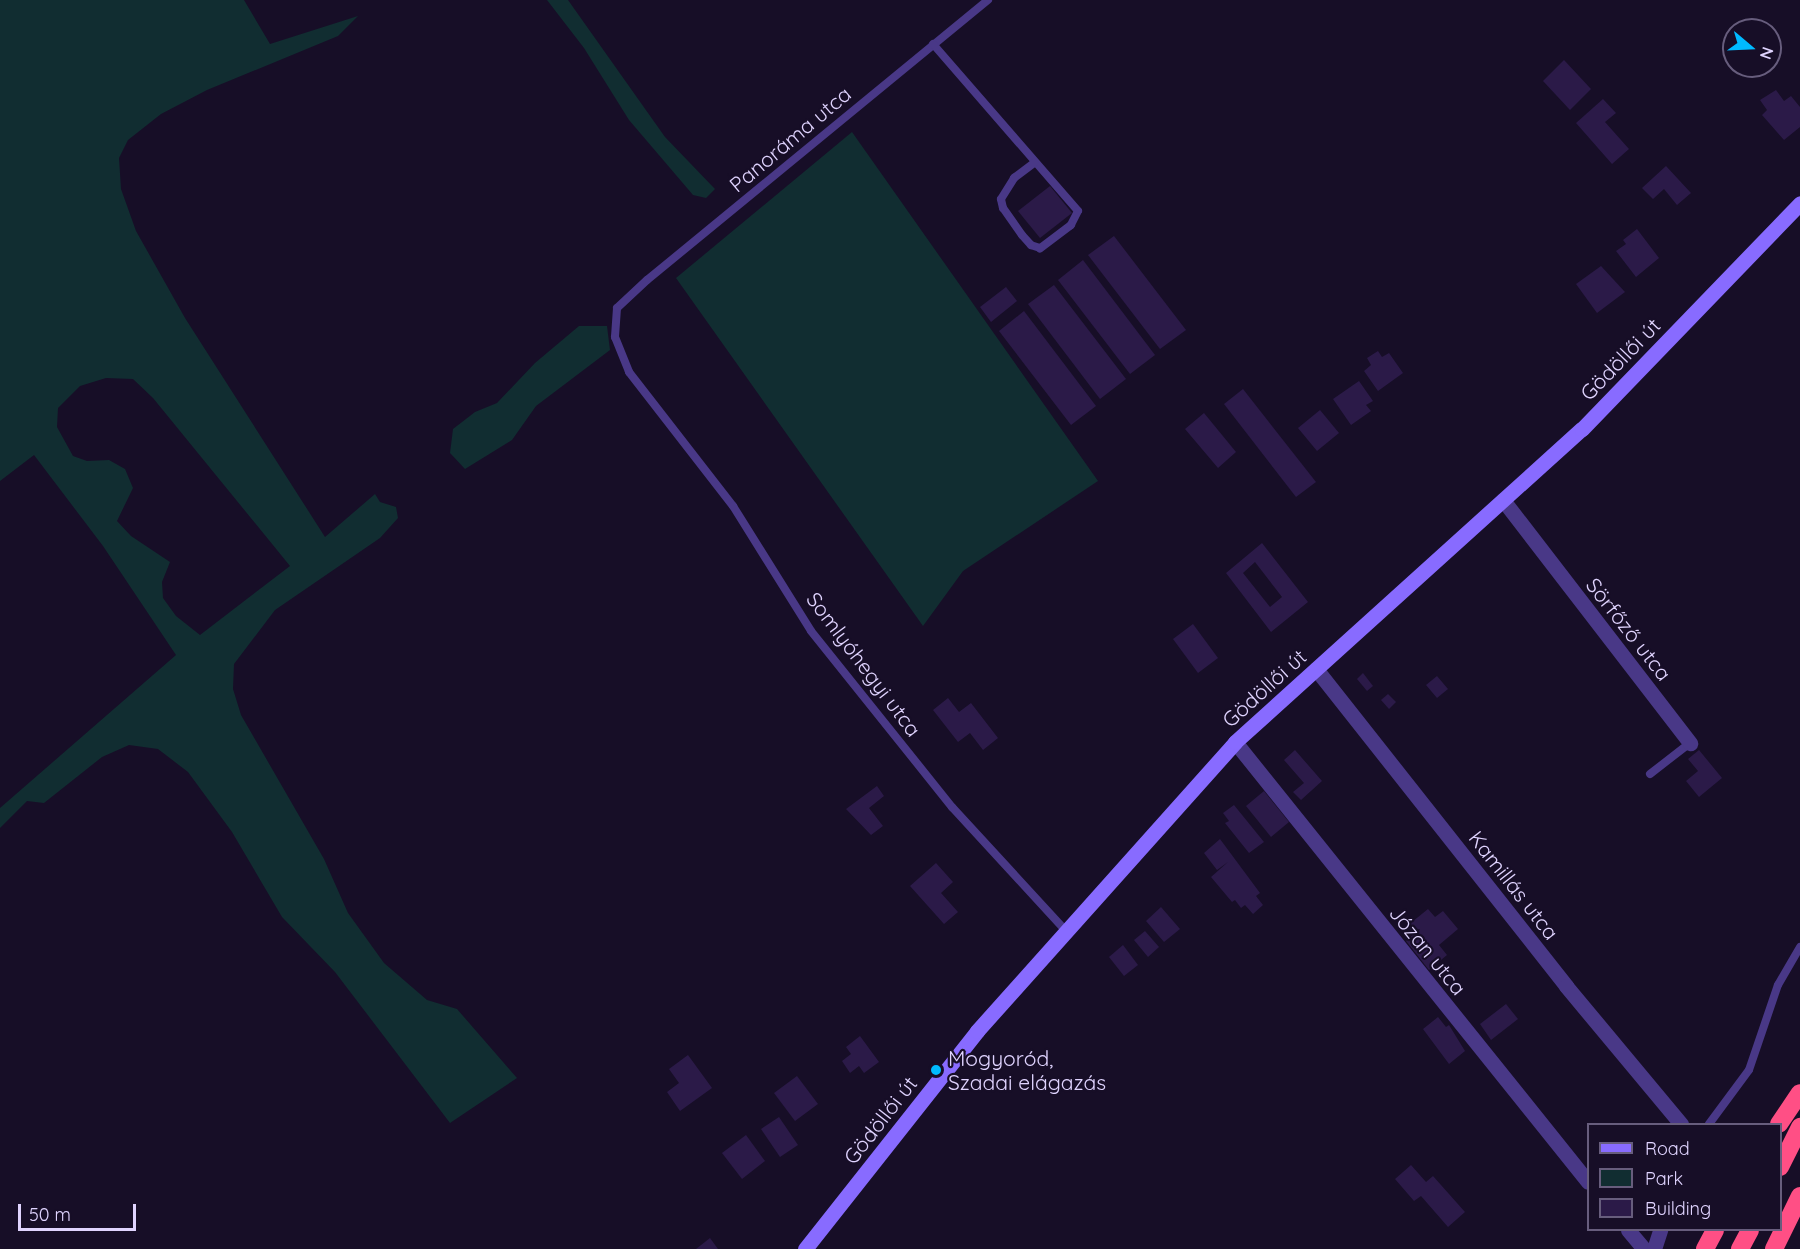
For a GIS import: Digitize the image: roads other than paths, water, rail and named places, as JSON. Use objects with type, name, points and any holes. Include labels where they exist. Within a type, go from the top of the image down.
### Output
[{"type":"highway","points":[[1780,1123],[1800,1093]]},
{"type":"highway","points":[[1782,1163],[1800,1127]]},
{"type":"highway","points":[[1774,1249],[1800,1196]]},
{"type":"highway","points":[[1706,1249],[1715,1231]]},
{"type":"highway","points":[[1740,1249],[1749,1231]]},
{"type":"main road","name":"Gödöllői út","points":[[806,1249],[978,1031],[1065,930],[1235,742],[1582,429],[1800,203]]},
{"type":"street","name":"Sörfőző utca","points":[[1503,500],[1690,743]]},
{"type":"street","name":"Kamillás utca","points":[[1316,669],[1679,1123]]},
{"type":"street","name":"Józan utca","points":[[1235,742],[1587,1181]]},
{"type":"street","points":[[1629,1231],[1644,1249]]},
{"type":"street","points":[[1654,1249],[1660,1231]]},
{"type":"lane","name":"Panoráma utca","points":[[617,308],[987,0]]},
{"type":"lane","points":[[933,44],[1078,211],[1071,225],[1040,248],[1031,245],[1022,235],[1003,208],[1001,199],[1014,178],[1034,163]]},
{"type":"lane","name":"Somlyóhegyi utca","points":[[617,308],[615,337],[629,372],[733,506],[811,631],[952,807],[1065,930]]},
{"type":"lane","name":"Sörfőző utca","points":[[1650,774],[1690,743]]},
{"type":"lane","points":[[1710,1123],[1749,1070],[1778,985],[1800,948]]},
{"type":"place","name":"Mogyoród, Szadai elágazás","points":[[936,1070]]}]
